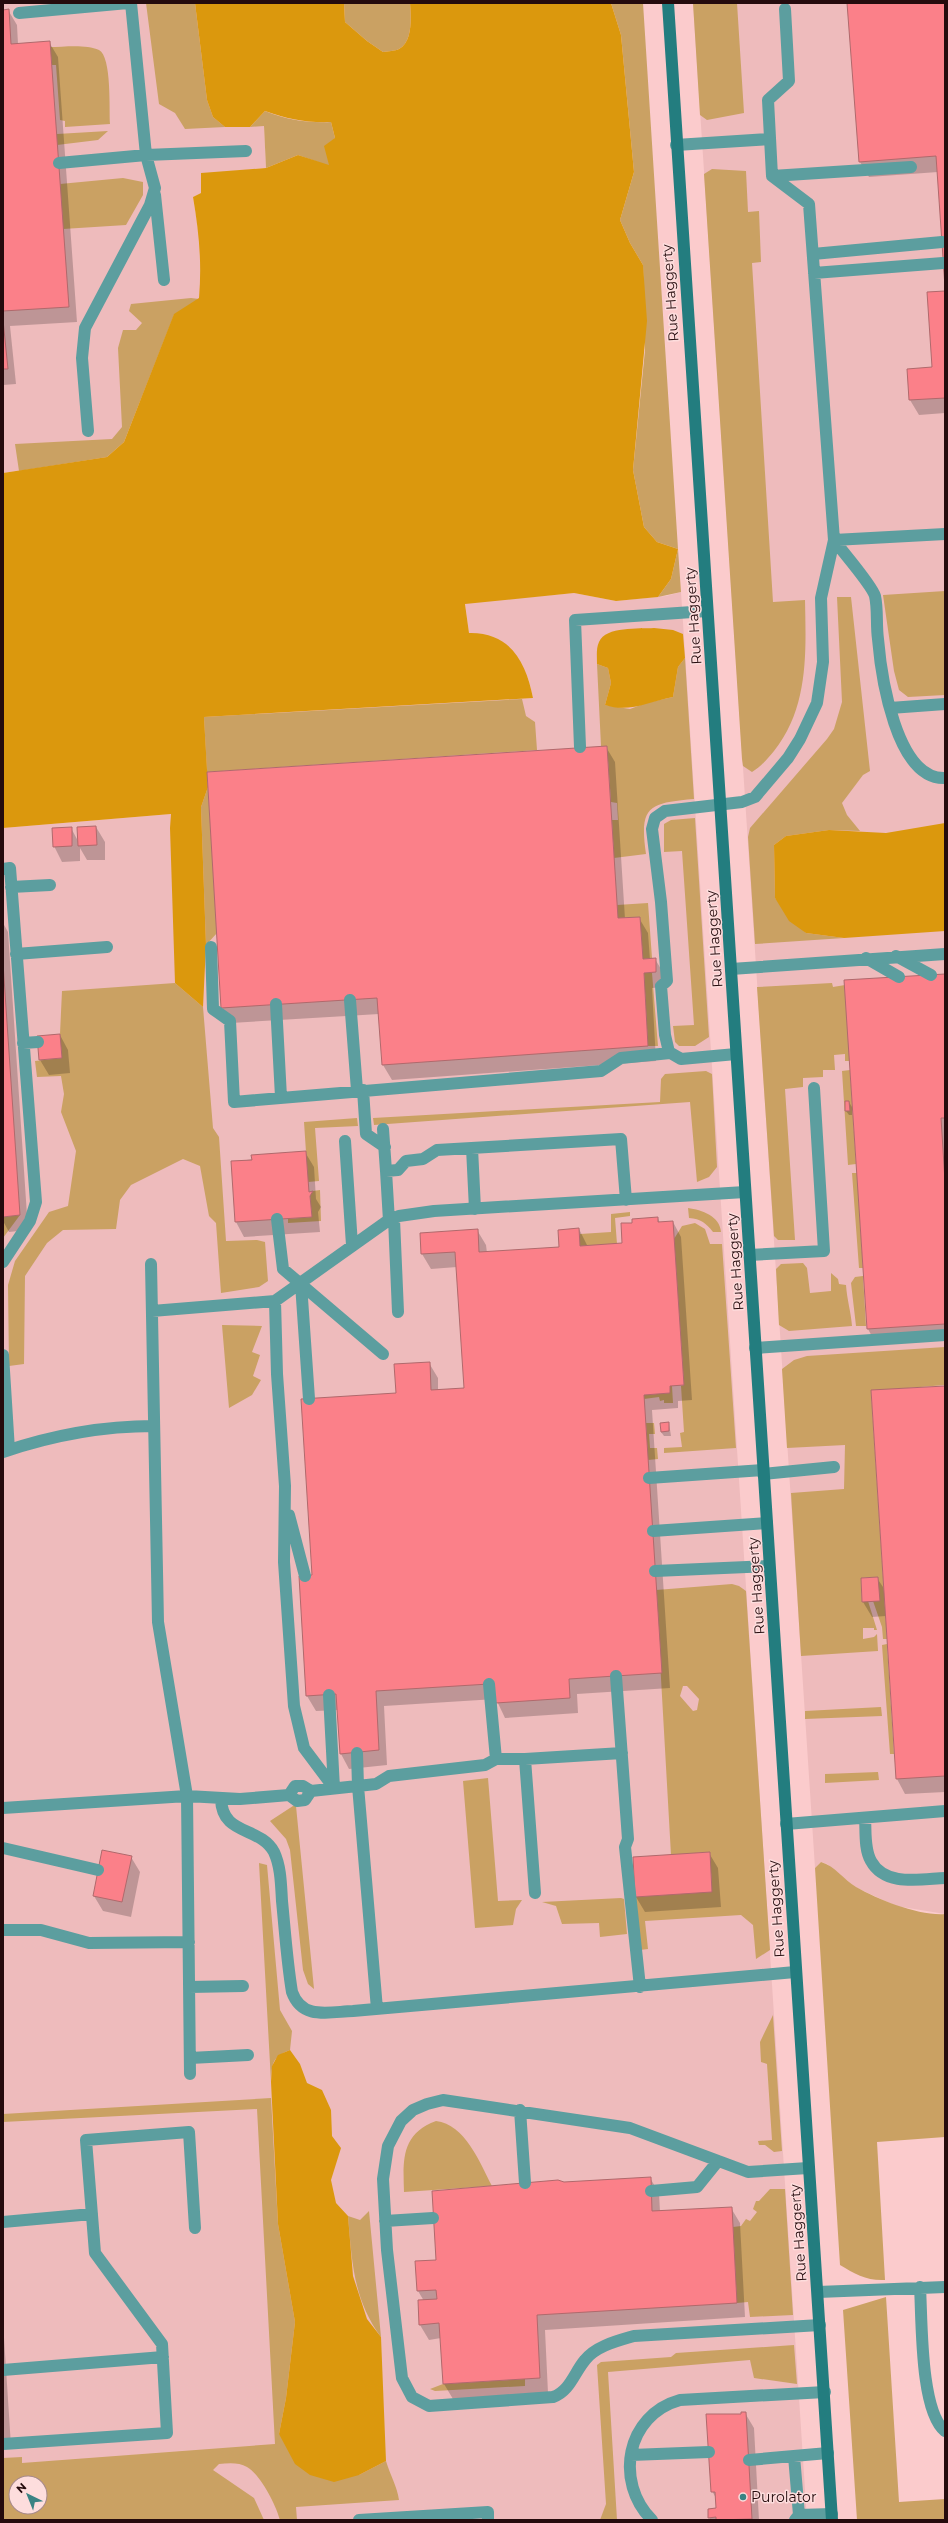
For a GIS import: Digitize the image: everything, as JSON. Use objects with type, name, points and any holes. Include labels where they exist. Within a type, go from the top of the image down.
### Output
[{"type":"street","name":"Rue Haggerty","points":[[668,3],[795,1972],[825,2392],[832,2517]]},
{"type":"lane","points":[[18,14],[130,3],[146,155],[155,188],[164,280]]},
{"type":"lane","points":[[670,1053],[665,1035],[661,986],[666,982],[666,976],[661,902],[654,854],[652,822],[659,814],[665,811],[742,802],[754,797],[788,758],[811,717],[817,702],[823,662],[821,598],[834,540],[809,204],[772,176],[768,100],[789,81],[785,9]]},
{"type":"lane","points":[[676,145],[770,139]]},
{"type":"lane","points":[[59,163],[146,155],[246,151]]},
{"type":"lane","points":[[772,176],[911,167]]},
{"type":"lane","points":[[88,431],[82,358],[85,328],[150,205],[155,188]]},
{"type":"lane","points":[[813,254],[942,242]]},
{"type":"lane","points":[[814,273],[943,263]]},
{"type":"lane","points":[[834,540],[945,534]]},
{"type":"lane","points":[[834,540],[875,595],[880,654],[890,708],[902,741],[918,767],[932,778],[945,778]]},
{"type":"lane","points":[[580,748],[575,620],[707,612]]},
{"type":"lane","points":[[890,708],[945,704]]},
{"type":"lane","points":[[3,869],[10,868],[36,1202],[30,1221],[3,1262]]},
{"type":"lane","points":[[11,887],[50,885]]},
{"type":"lane","points":[[16,954],[107,947]]},
{"type":"lane","points":[[211,947],[213,1009],[230,1021],[234,1102],[360,1090],[601,1071],[621,1058],[670,1053],[681,1059],[736,1054]]},
{"type":"lane","points":[[731,969],[866,958],[945,954]]},
{"type":"lane","points":[[896,956],[930,974]]},
{"type":"lane","points":[[866,958],[900,977]]},
{"type":"lane","points":[[350,1000],[366,1134],[385,1147]]},
{"type":"lane","points":[[276,1004],[281,1097]]},
{"type":"lane","points":[[23,1043],[38,1042]]},
{"type":"lane","points":[[749,1255],[824,1251],[814,1088]]},
{"type":"lane","points":[[384,1129],[386,1171],[398,1312]]},
{"type":"lane","points":[[386,1171],[398,1170],[406,1161],[423,1159],[437,1150],[621,1139],[626,1200]]},
{"type":"lane","points":[[345,1141],[352,1245]]},
{"type":"lane","points":[[472,1148],[476,1209]]},
{"type":"lane","points":[[152,1311],[276,1302],[352,1245],[391,1220],[414,1213],[745,1192]]},
{"type":"lane","points":[[277,1219],[283,1269],[383,1354]]},
{"type":"lane","points":[[151,1264],[158,1622],[188,1796],[190,2074]]},
{"type":"lane","points":[[301,1284],[309,1398]]},
{"type":"lane","points":[[276,1302],[285,1499],[284,1562],[297,1722],[304,1748],[334,1788]]},
{"type":"lane","points":[[755,1348],[945,1335]]},
{"type":"lane","points":[[3,1355],[6,1451],[32,1442],[94,1429],[154,1426]]},
{"type":"lane","points":[[649,1478],[834,1467]]},
{"type":"lane","points":[[285,1499],[305,1576]]},
{"type":"lane","points":[[653,1531],[767,1523]]},
{"type":"lane","points":[[655,1572],[770,1566]]},
{"type":"lane","points":[[616,1676],[640,1987]]},
{"type":"lane","points":[[489,1684],[496,1759]]},
{"type":"lane","points":[[329,1695],[334,1788]]},
{"type":"lane","points":[[357,1753],[358,1786],[377,2009]]},
{"type":"lane","points":[[3,1808],[188,1796],[222,1799],[289,1795],[297,1800],[305,1800],[311,1791],[376,1784],[389,1776],[485,1765],[496,1759],[525,1759],[622,1753]]},
{"type":"lane","points":[[525,1759],[535,1893]]},
{"type":"lane","points":[[222,1799],[222,1808],[229,1822],[265,1841],[271,1848],[278,1862],[290,1982],[297,2005],[303,2010],[322,2013],[377,2009],[640,1987],[795,1972]]},
{"type":"lane","points":[[786,1824],[945,1811]]},
{"type":"lane","points":[[864,1818],[870,1860],[878,1870],[890,1877],[904,1880],[945,1878]]},
{"type":"lane","points":[[3,1848],[98,1870]]},
{"type":"lane","points":[[3,1930],[41,1930],[88,1943],[189,1942]]},
{"type":"lane","points":[[189,1987],[243,1986]]},
{"type":"lane","points":[[190,2058],[248,2055]]},
{"type":"lane","points":[[808,2168],[748,2172],[630,2128],[520,2110],[443,2100],[427,2104],[413,2110],[401,2121],[388,2146],[384,2179],[385,2221],[402,2378],[412,2397],[429,2406],[553,2397],[565,2390],[590,2355],[606,2346],[634,2336],[820,2324]]},
{"type":"lane","points":[[520,2110],[524,2183]]},
{"type":"lane","points":[[3,2444],[166,2434],[162,2344],[95,2253],[86,2140],[189,2132],[195,2228]]},
{"type":"lane","points":[[651,2191],[698,2187],[718,2161]]},
{"type":"lane","points":[[3,2222],[92,2214]]},
{"type":"lane","points":[[385,2221],[433,2218]]},
{"type":"lane","points":[[920,2287],[928,2394],[934,2414],[945,2431]]},
{"type":"lane","points":[[818,2292],[945,2287]]},
{"type":"lane","points":[[3,2370],[163,2357]]},
{"type":"lane","points":[[652,2520],[639,2504],[632,2492],[631,2455],[643,2425],[654,2412],[665,2404],[680,2400],[825,2392]]},
{"type":"lane","points":[[631,2455],[709,2452]]},
{"type":"lane","points":[[748,2460],[828,2453]]},
{"type":"lane","points":[[794,2456],[797,2518],[832,2517]]},
{"type":"lane","points":[[359,2520],[488,2512],[488,2520]]},
{"type":"shaded area","points":[[3,3],[195,3],[207,100],[225,127],[264,126],[266,168],[201,174],[201,193],[193,197],[200,241],[202,270],[199,299],[107,457],[3,473]]},
{"type":"shaded area","points":[[146,3],[195,3],[207,100],[213,117],[225,127],[185,129],[175,113],[159,104]]},
{"type":"shaded area","points":[[195,3],[344,3],[345,22],[367,41],[383,52],[399,49],[404,46],[407,41],[410,28],[410,3],[611,3],[621,35],[634,172],[620,220],[630,243],[643,265],[647,321],[633,470],[644,527],[657,542],[678,549],[671,579],[658,597],[616,601],[574,593],[465,604],[469,633],[483,634],[495,638],[514,652],[526,673],[533,698],[204,717],[208,787],[201,807],[206,945],[203,1007],[175,983],[170,828],[171,814],[3,828],[3,473],[107,457],[124,442],[174,314],[199,298],[199,248],[193,197],[201,193],[201,173],[266,168],[298,155],[329,165],[324,146],[335,138],[331,122],[297,120],[265,111],[250,127],[225,127],[213,117],[207,100]]},
{"type":"shaded area","points":[[344,3],[410,3],[410,28],[407,41],[404,46],[393,51],[383,52],[367,41],[345,22]]},
{"type":"shaded area","points":[[611,3],[643,3],[678,549],[657,542],[644,527],[633,470],[645,350],[643,265],[630,243],[620,220],[634,172],[621,35]]},
{"type":"shaded area","points":[[693,3],[945,3],[945,1914],[896,1906],[855,1887],[827,1864],[821,1862],[815,1868]]},
{"type":"shaded area","points":[[693,3],[737,3],[744,113],[707,120],[700,115]]},
{"type":"shaded area","points":[[50,47],[88,47],[99,50],[103,55],[108,73],[110,124],[65,127],[65,121],[60,120],[56,65],[52,65]]},
{"type":"shaded area","points":[[265,111],[281,117],[297,120],[331,122],[335,138],[329,166],[298,155],[266,168],[264,126],[250,127]]},
{"type":"shaded area","points":[[108,131],[98,140],[57,145],[57,134]]},
{"type":"shaded area","points":[[712,169],[746,171],[748,212],[759,211],[761,262],[752,263],[773,602],[805,600],[805,659],[803,678],[794,716],[774,751],[752,772],[743,766],[742,759],[704,174]]},
{"type":"shaded area","points":[[123,178],[143,182],[143,195],[126,225],[63,229],[60,184]]},
{"type":"shaded area","points":[[191,298],[199,299],[174,315],[124,442],[107,457],[19,471],[15,444],[112,439],[122,427],[118,348],[123,330],[136,330],[142,323],[129,311],[131,304]]},
{"type":"shaded area","points":[[678,549],[681,592],[658,597],[671,579]]},
{"type":"shaded area","points":[[945,591],[945,695],[908,697],[899,690],[894,671],[883,595]]},
{"type":"shaded area","points":[[681,592],[807,2520],[3,2520],[3,828],[171,814],[204,717],[533,698],[529,681],[521,663],[469,633],[465,603],[574,593],[616,601],[666,596]]},
{"type":"shaded area","points":[[837,597],[851,597],[870,771],[863,775],[842,803],[847,815],[860,831],[829,830],[786,836],[774,845],[775,898],[806,933],[844,938],[755,944],[748,837],[750,828],[834,729],[842,702]]},
{"type":"shaded area","points":[[654,628],[673,630],[683,634],[685,658],[678,667],[673,697],[639,706],[622,708],[605,705],[611,683],[608,668],[597,664],[597,650],[599,642],[608,633],[624,629]]},
{"type":"shaded area","points":[[685,658],[694,799],[667,803],[650,810],[646,817],[644,826],[646,854],[614,858],[612,820],[618,820],[617,803],[611,802],[607,746],[601,746],[597,664],[608,668],[611,683],[605,705],[630,709],[646,703],[673,697],[678,667]]},
{"type":"shaded area","points":[[522,699],[526,716],[535,722],[537,750],[207,772],[204,717]]},
{"type":"shaded area","points":[[208,787],[217,933],[206,945],[201,807]]},
{"type":"shaded area","points":[[695,818],[709,1037],[695,1046],[679,1046],[675,1042],[673,1026],[694,1025],[682,851],[664,852],[664,824],[671,820]]},
{"type":"shaded area","points":[[945,823],[945,931],[844,938],[806,933],[789,921],[775,898],[774,845],[786,836],[829,830],[886,833]]},
{"type":"shaded area","points":[[648,903],[652,958],[643,959],[640,917],[618,918],[617,905]]},
{"type":"shaded area","points":[[644,973],[652,973],[658,1046],[648,1046]]},
{"type":"shaded area","points":[[175,983],[203,1007],[213,1128],[219,1137],[226,1241],[257,1240],[265,1242],[268,1281],[259,1287],[221,1293],[216,1223],[209,1216],[200,1166],[183,1159],[131,1185],[120,1200],[116,1229],[63,1230],[47,1243],[25,1276],[24,1364],[9,1366],[8,1285],[15,1261],[49,1212],[68,1206],[76,1151],[61,1112],[64,1094],[61,1076],[37,1077],[35,1061],[62,1058],[60,1034],[62,991]]},
{"type":"shaded area","points":[[832,983],[833,987],[845,985],[850,1061],[845,1061],[845,1054],[834,1055],[835,1070],[823,1070],[823,1077],[803,1078],[803,1087],[785,1089],[795,1240],[778,1240],[774,1236],[757,987]]},
{"type":"shaded area","points":[[850,1070],[856,1164],[848,1165],[842,1071]]},
{"type":"shaded area","points":[[706,1071],[712,1074],[717,1167],[709,1177],[697,1182],[690,1102],[374,1125],[373,1118],[660,1102],[661,1079],[665,1074]]},
{"type":"shaded area","points":[[357,1118],[358,1126],[315,1128],[319,1181],[308,1182],[304,1122]]},
{"type":"shaded area","points":[[852,1173],[857,1173],[863,1268],[859,1268]]},
{"type":"shaded area","points":[[320,1190],[321,1221],[288,1223],[288,1219],[312,1217],[310,1196],[313,1191]]},
{"type":"shaded area","points":[[688,1208],[699,1210],[714,1218],[720,1226],[721,1232],[713,1232],[703,1222],[697,1219],[689,1218]]},
{"type":"shaded area","points":[[630,1212],[630,1216],[615,1218],[617,1244],[580,1246],[580,1234],[611,1232],[611,1214]]},
{"type":"shaded area","points":[[20,1215],[3,1238],[3,1217]]},
{"type":"shaded area","points":[[695,1223],[705,1229],[710,1244],[722,1244],[736,1448],[664,1453],[664,1448],[682,1447],[680,1433],[684,1432],[681,1386],[684,1385],[674,1239],[682,1226]]},
{"type":"shaded area","points":[[803,1263],[807,1268],[810,1293],[831,1291],[831,1273],[838,1279],[839,1284],[846,1285],[852,1326],[789,1331],[779,1325],[776,1269],[781,1264]]},
{"type":"shaded area","points":[[863,1276],[866,1326],[856,1326],[851,1283],[855,1277]]},
{"type":"shaded area","points":[[222,1325],[262,1326],[252,1352],[260,1355],[253,1376],[261,1380],[252,1395],[229,1408]]},
{"type":"shaded area","points":[[945,1347],[945,1385],[871,1391],[887,1639],[883,1639],[882,1627],[873,1601],[879,1601],[878,1577],[861,1578],[862,1602],[868,1601],[877,1630],[874,1630],[874,1628],[863,1628],[863,1639],[874,1637],[877,1634],[878,1651],[801,1656],[791,1493],[844,1489],[845,1445],[787,1448],[782,1369],[794,1360],[807,1356]]},
{"type":"shaded area","points":[[670,1386],[672,1386],[673,1403],[664,1403],[664,1400],[660,1401],[659,1397],[644,1399],[644,1395],[670,1393]]},
{"type":"shaded area","points":[[646,1423],[654,1423],[655,1434],[649,1434],[650,1448],[657,1448],[658,1459],[648,1460]]},
{"type":"shaded area","points":[[732,1584],[739,1586],[746,1591],[770,1950],[756,1959],[753,1925],[741,1915],[645,1921],[648,1949],[640,1950],[635,1897],[712,1891],[710,1852],[671,1855],[656,1590]],"holes":[[[683,1686],[687,1686],[699,1699],[697,1710],[693,1711],[680,1696]]]},
{"type":"shaded area","points":[[887,1644],[894,1754],[890,1754],[882,1645]]},
{"type":"shaded area","points":[[881,1707],[882,1716],[805,1719],[805,1711]]},
{"type":"shaded area","points":[[878,1772],[879,1780],[825,1783],[825,1774]]},
{"type":"shaded area","points":[[488,1778],[498,1901],[522,1900],[516,1909],[513,1925],[475,1928],[463,1781]]},
{"type":"shaded area","points":[[293,1806],[296,1806],[314,1989],[308,1984],[303,1970],[290,1850],[286,1839],[270,1821]]},
{"type":"shaded area","points":[[821,1862],[831,1867],[856,1887],[887,1902],[911,1910],[945,1914],[945,2137],[877,2142],[885,2280],[867,2278],[840,2265],[815,1868]]},
{"type":"shaded area","points":[[259,1863],[267,1865],[280,2010],[292,2031],[290,2050],[276,2058],[273,2065],[271,2082]]},
{"type":"shaded area","points":[[624,1899],[627,1934],[600,1937],[599,1923],[562,1924],[556,1906],[542,1902]]},
{"type":"shaded area","points":[[773,2015],[782,2151],[774,2152],[765,2145],[759,2145],[758,2141],[772,2140],[767,2064],[761,2062],[760,2042]]},
{"type":"shaded area","points":[[290,2050],[300,2064],[307,2083],[322,2090],[331,2110],[332,2136],[341,2148],[331,2180],[336,2203],[348,2216],[353,2276],[367,2319],[381,2337],[386,2461],[359,2475],[334,2482],[310,2475],[295,2464],[279,2434],[286,2398],[295,2322],[278,2224],[271,2082],[272,2066],[278,2055]]},
{"type":"shaded area","points":[[271,2098],[278,2224],[295,2322],[286,2398],[279,2434],[359,2475],[386,2461],[397,2490],[399,2500],[296,2507],[297,2520],[280,2520],[263,2483],[258,2477],[247,2467],[241,2464],[226,2463],[219,2464],[213,2470],[254,2498],[264,2520],[3,2520],[3,2458],[22,2457],[22,2463],[275,2444],[257,2109],[3,2122],[3,2114]]},
{"type":"shaded area","points":[[436,2121],[455,2129],[463,2137],[477,2156],[492,2186],[404,2192],[404,2159],[406,2149],[416,2133],[425,2126]]},
{"type":"shaded area","points":[[770,2189],[785,2189],[793,2315],[750,2317],[748,2302],[737,2303],[733,2227],[741,2226],[746,2219],[750,2221],[757,2212],[753,2209],[756,2201],[759,2201]]},
{"type":"shaded area","points":[[369,2211],[381,2337],[372,2323],[359,2294],[351,2249],[348,2216],[360,2220]]},
{"type":"shaded area","points":[[886,2297],[899,2502],[945,2499],[945,2520],[857,2520],[843,2310]]},
{"type":"shaded area","points":[[794,2345],[797,2384],[754,2378],[750,2360],[608,2372],[617,2520],[600,2520],[606,2504],[597,2365],[601,2362],[671,2357],[676,2353]]},
{"type":"shaded area","points":[[525,2379],[525,2386],[435,2391],[430,2389],[443,2384]]},
{"type":"building","points":[[847,3],[945,3],[945,287],[936,156],[859,162]]},
{"type":"building","points":[[9,9],[11,44],[50,41],[69,307],[3,311],[3,10]]},
{"type":"building","points":[[945,291],[945,398],[909,400],[907,369],[932,367],[927,292]]},
{"type":"building","points":[[3,320],[8,369],[3,369]]},
{"type":"building","points":[[607,746],[618,918],[640,917],[643,959],[656,958],[656,972],[644,973],[648,1046],[382,1065],[377,998],[221,1008],[207,772]]},
{"type":"building","points":[[96,826],[97,845],[78,846],[77,827]]},
{"type":"building","points":[[72,827],[72,846],[53,847],[52,828]]},
{"type":"building","points":[[3,963],[20,1215],[3,1217]]},
{"type":"building","points":[[945,974],[945,1118],[941,1118],[945,1181],[945,1324],[867,1329],[844,980]]},
{"type":"building","points":[[60,1034],[62,1058],[39,1060],[37,1036]]},
{"type":"building","points":[[845,1101],[849,1101],[850,1111],[845,1111]]},
{"type":"building","points":[[306,1151],[309,1192],[313,1191],[310,1196],[312,1217],[235,1222],[231,1161],[252,1160],[251,1155]]},
{"type":"building","points":[[658,1217],[658,1222],[673,1221],[684,1385],[670,1386],[670,1393],[644,1395],[662,1673],[569,1679],[570,1698],[496,1703],[489,1684],[376,1691],[379,1750],[340,1754],[336,1694],[306,1696],[299,1576],[312,1575],[301,1399],[396,1393],[394,1364],[430,1362],[431,1390],[464,1388],[455,1252],[421,1254],[420,1233],[478,1229],[479,1252],[559,1247],[558,1230],[579,1228],[580,1246],[622,1243],[621,1223],[632,1223],[632,1219]]},
{"type":"building","points":[[945,1386],[945,1776],[896,1779],[871,1390]]},
{"type":"building","points":[[669,1422],[669,1431],[661,1432],[660,1423]]},
{"type":"building","points":[[878,1577],[880,1601],[862,1602],[861,1578]]},
{"type":"building","points":[[102,1850],[132,1856],[122,1902],[93,1896]]},
{"type":"building","points":[[710,1852],[712,1892],[635,1897],[633,1857]]},
{"type":"building","points":[[651,2177],[652,2211],[732,2207],[737,2303],[537,2315],[540,2378],[443,2384],[439,2323],[419,2325],[418,2300],[437,2299],[436,2290],[417,2291],[415,2261],[436,2260],[432,2191],[558,2180],[564,2182]]},
{"type":"building","points":[[741,2412],[746,2412],[752,2519],[716,2520],[716,2517],[708,2518],[708,2509],[716,2508],[715,2492],[711,2492],[706,2414],[741,2414]]},
{"type":"place","name":"Purolator","points":[[743,2497]]}]
